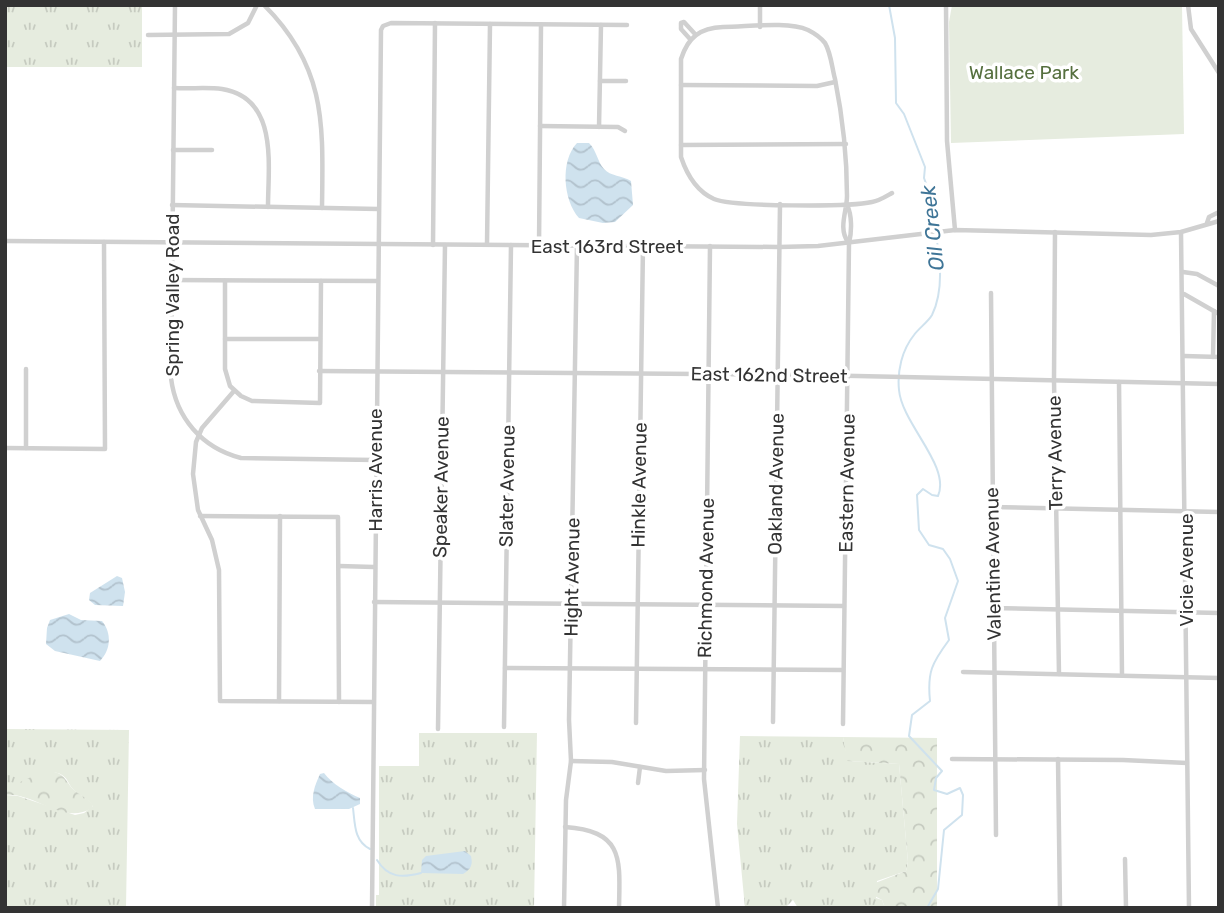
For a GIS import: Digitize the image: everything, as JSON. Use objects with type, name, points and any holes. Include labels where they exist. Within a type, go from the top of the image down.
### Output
[{"type":"street","name":"Spring Valley Road","points":[[175,5],[172,387],[182,415],[198,436],[222,452],[250,460],[375,460]]},
{"type":"street","points":[[148,35],[234,33],[248,23],[257,5]]},
{"type":"street","points":[[264,5],[296,46],[314,85],[322,124],[322,208]]},
{"type":"street","points":[[760,5],[760,27],[715,27],[695,34],[690,39],[681,59],[681,145],[685,171],[701,191],[714,199],[729,203],[847,204],[873,202],[892,193]]},
{"type":"street","points":[[946,5],[947,141],[956,230]]},
{"type":"street","points":[[1188,5],[1188,18],[1196,40],[1219,73]]},
{"type":"street","points":[[690,39],[681,29],[681,23],[684,22],[695,34]]},
{"type":"street","name":"Harris Avenue","points":[[372,908],[381,33],[383,26],[391,23],[436,23]]},
{"type":"street","points":[[433,245],[436,23],[627,25]]},
{"type":"street","points":[[487,244],[490,24]]},
{"type":"street","points":[[538,245],[541,25]]},
{"type":"street","points":[[599,127],[601,25]]},
{"type":"street","name":"Eastern Avenue","points":[[760,27],[797,27],[817,35],[825,44],[841,104],[846,144],[847,204],[844,210],[844,236],[849,243],[843,724]]},
{"type":"street","points":[[600,81],[626,81]]},
{"type":"street","points":[[681,85],[817,86],[835,82]]},
{"type":"street","points":[[174,88],[229,91],[242,97],[258,112],[265,125],[268,141],[268,207]]},
{"type":"street","points":[[540,126],[618,127],[625,131]]},
{"type":"street","points":[[681,145],[846,144]]},
{"type":"street","points":[[173,150],[212,150]]},
{"type":"street","name":"Oakland Avenue","points":[[773,722],[780,204]]},
{"type":"street","points":[[172,205],[378,209]]},
{"type":"street","name":"East 163rd Street","points":[[1207,223],[1209,217],[1219,212]]},
{"type":"street","name":"East 163rd Street","points":[[5,241],[378,246],[487,244],[779,247],[922,236],[956,230],[1151,235],[1181,232],[1219,221]]},
{"type":"street","name":"Terry Avenue","points":[[1055,232],[1054,380],[1059,674]]},
{"type":"street","name":"Vicie Avenue","points":[[1181,232],[1184,294],[1188,908]]},
{"type":"street","points":[[5,448],[105,449],[104,242]]},
{"type":"street","name":"Speaker Avenue","points":[[438,729],[445,245]]},
{"type":"street","name":"Slater Avenue","points":[[504,727],[511,245]]},
{"type":"street","name":"Hight Avenue","points":[[564,908],[566,800],[571,761],[570,668],[578,245]]},
{"type":"street","name":"Hinkle Avenue","points":[[636,723],[643,246]]},
{"type":"street","name":"Richmond Avenue","points":[[710,246],[705,770],[711,852],[719,908]]},
{"type":"street","points":[[1183,272],[1197,274],[1219,286]]},
{"type":"street","points":[[172,280],[377,281]]},
{"type":"street","points":[[225,281],[226,374],[234,391],[247,400],[259,402],[320,403],[321,281]]},
{"type":"street","name":"Valentine Avenue","points":[[991,293],[996,835]]},
{"type":"street","points":[[1184,294],[1216,312],[1216,357],[1184,356]]},
{"type":"street","points":[[225,339],[320,339]]},
{"type":"street","points":[[26,369],[26,448]]},
{"type":"street","name":"East 162nd Street","points":[[320,371],[778,374],[1219,384]]},
{"type":"street","points":[[1119,382],[1122,675]]},
{"type":"street","points":[[234,391],[205,422],[198,436],[193,474],[199,516],[212,540],[219,570],[220,701],[373,702]]},
{"type":"street","points":[[992,507],[1219,512]]},
{"type":"street","points":[[199,516],[338,517],[339,702]]},
{"type":"street","points":[[279,701],[280,516]]},
{"type":"street","points":[[339,566],[374,568]]},
{"type":"street","points":[[374,602],[844,606]]},
{"type":"street","points":[[993,608],[1219,613]]},
{"type":"street","points":[[505,668],[844,670]]},
{"type":"street","points":[[963,672],[1219,678]]},
{"type":"street","points":[[952,759],[1187,763]]},
{"type":"street","points":[[1058,759],[1060,908]]},
{"type":"street","points":[[571,761],[612,762],[666,771],[705,770]]},
{"type":"street","points":[[638,783],[640,767]]},
{"type":"street","points":[[565,828],[597,833],[614,846],[620,864],[619,908]]},
{"type":"street","points":[[1125,859],[1126,908]]},
{"type":"green space","points":[[5,5],[142,5],[142,67],[5,67]]},
{"type":"green space","name":"Wallace Park","points":[[952,5],[1182,5],[1184,134],[951,143],[949,22]]},
{"type":"green space","points":[[5,729],[129,730],[126,908],[5,908],[5,795],[18,796],[75,815],[84,813],[93,806],[72,788],[64,777],[56,773],[42,774],[5,789]]},
{"type":"green space","points":[[419,733],[537,733],[534,908],[376,908],[376,895],[379,895],[379,766],[419,766]]},
{"type":"green space","points":[[740,736],[843,737],[848,761],[899,764],[908,862],[906,871],[877,881],[876,898],[882,900],[885,908],[798,908],[793,900],[785,908],[745,908],[737,824]]},
{"type":"green space","points":[[843,737],[937,738],[937,908],[885,908],[882,900],[871,894],[870,885],[906,871],[908,862],[899,764],[847,761]]},
{"type":"green space","points":[[44,771],[60,775],[91,802],[92,808],[70,813],[27,798],[5,795],[5,789]]},
{"type":"water","points":[[577,143],[589,143],[607,171],[631,181],[633,205],[615,222],[603,223],[579,218],[574,210],[567,191],[566,170]]},
{"type":"water","points":[[117,576],[122,578],[125,592],[123,606],[95,605],[89,600],[90,593]]},
{"type":"water","points":[[69,614],[81,620],[102,621],[109,636],[108,647],[100,661],[55,651],[46,644],[50,620]]},
{"type":"water","points":[[324,773],[340,788],[360,798],[360,804],[349,809],[315,809],[314,791],[320,774]]},
{"type":"water","points":[[465,851],[471,856],[472,862],[463,874],[421,873],[422,860],[426,856]]},
{"type":"waterway","name":"Oil Creek","points":[[889,5],[895,38],[896,103],[904,114],[925,167],[924,178],[940,269],[940,285],[932,315],[916,332],[903,354],[899,390],[908,417],[932,458],[940,484],[938,496],[923,489],[917,495],[919,530],[929,545],[943,549],[958,581],[945,618],[949,640],[930,675],[930,701],[912,715],[909,736],[942,771],[936,778],[934,790],[947,794],[960,788],[963,795],[962,815],[944,830],[938,889],[927,908]]},
{"type":"waterway","points":[[353,808],[358,837],[370,849]]},
{"type":"waterway","points":[[377,860],[386,870],[396,875],[421,873]]}]
